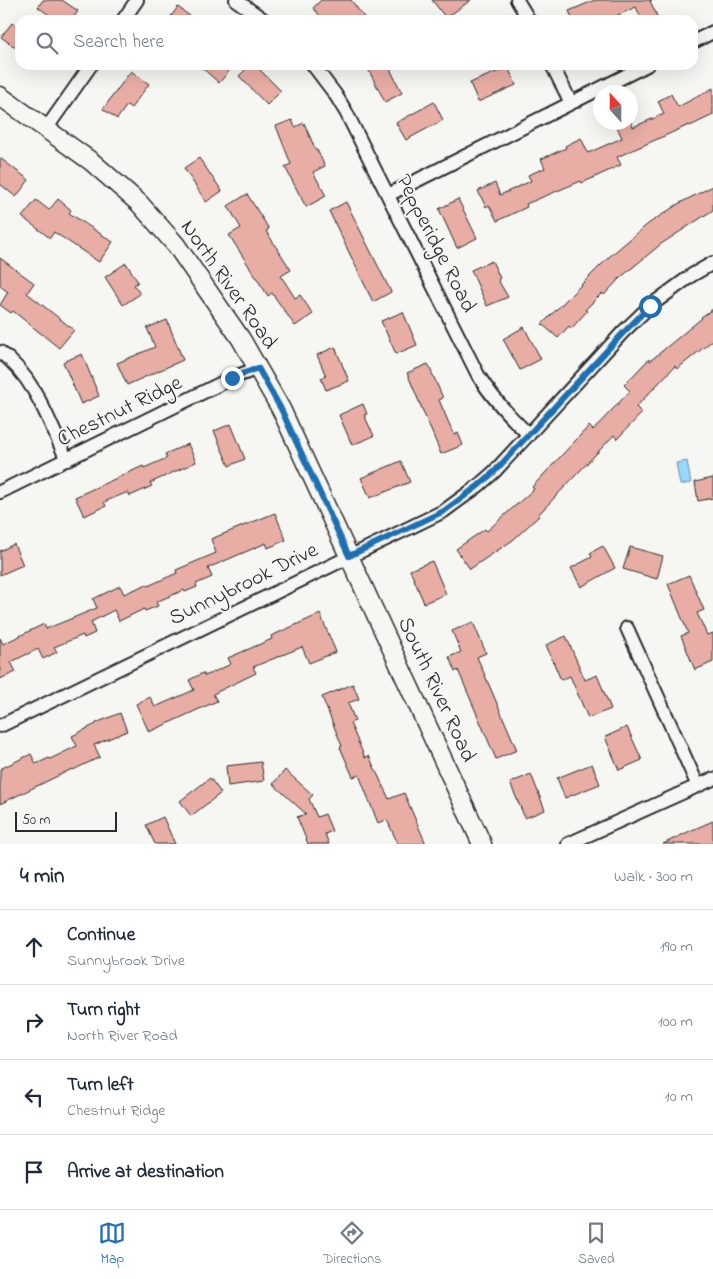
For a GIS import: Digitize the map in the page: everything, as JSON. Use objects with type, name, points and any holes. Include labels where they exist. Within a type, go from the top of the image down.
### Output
[{"type":"street","points":[[126,15],[137,0]]},
{"type":"street","points":[[236,0],[257,15]]},
{"type":"street","points":[[517,0],[526,15]]},
{"type":"street","points":[[698,40],[713,32]]},
{"type":"street","points":[[46,129],[87,70]]},
{"type":"street","name":"Pepperidge Road","points":[[317,70],[330,86],[346,112],[478,374],[496,401],[529,435]]},
{"type":"street","points":[[554,70],[571,103]]},
{"type":"street","points":[[388,196],[637,70]]},
{"type":"street","name":"North River Road","points":[[0,96],[92,162],[139,203],[180,251],[241,339],[281,409],[349,556]]},
{"type":"street","name":"Sunnybrook Drive","points":[[0,726],[444,511],[489,476],[650,306],[713,262]]},
{"type":"street","points":[[0,352],[16,364],[27,378],[67,460]]},
{"type":"street","name":"Chestnut Ridge","points":[[0,492],[232,378],[258,368]]},
{"type":"street","name":"South River Road","points":[[349,556],[482,844]]},
{"type":"street","points":[[627,628],[698,786]]},
{"type":"street","points":[[568,844],[713,779]]},
{"type":"water","points":[[687,461],[691,483],[680,485],[676,463]]},
{"type":"building","points":[[43,0],[62,0],[78,11],[75,15],[49,15],[38,7]]},
{"type":"building","points":[[321,0],[351,0],[362,15],[319,15],[313,8]]},
{"type":"building","points":[[432,0],[471,0],[450,15],[444,15]]},
{"type":"building","points":[[595,0],[652,0],[650,1],[657,15],[640,15],[636,7],[618,15],[571,15],[569,11]]},
{"type":"building","points":[[178,7],[188,15],[172,15]]},
{"type":"building","points":[[12,23],[15,25],[15,47],[1,37]]},
{"type":"building","points":[[205,70],[230,70],[219,83]]},
{"type":"building","points":[[245,70],[260,70],[281,91],[267,105],[239,76]]},
{"type":"building","points":[[369,70],[390,70],[402,93],[385,102]]},
{"type":"building","points":[[501,70],[509,70],[516,85],[478,102],[470,83]]},
{"type":"building","points":[[131,71],[149,84],[131,108],[127,105],[117,119],[103,109]]},
{"type":"building","points":[[713,88],[713,115],[617,157],[621,165],[582,183],[581,181],[526,204],[527,207],[497,221],[489,205],[486,207],[478,191],[495,183],[500,195],[531,181],[528,175],[545,168],[541,159],[566,148],[565,146],[581,138],[588,153],[622,138],[618,130],[638,130],[638,125],[664,114],[658,101],[671,94],[678,107]]},
{"type":"building","points":[[434,102],[443,120],[406,140],[396,123]]},
{"type":"building","points":[[292,120],[295,127],[304,123],[316,151],[325,166],[313,172],[326,196],[306,207],[285,167],[291,164],[276,126]]},
{"type":"building","points":[[0,158],[29,180],[16,197],[0,184]]},
{"type":"building","points":[[199,158],[222,191],[206,202],[184,168]]},
{"type":"building","points":[[713,186],[713,210],[661,244],[620,278],[604,295],[602,293],[585,310],[587,311],[571,329],[569,326],[558,338],[542,324],[610,256],[648,224],[678,204]]},
{"type":"building","points":[[247,194],[269,229],[266,231],[291,270],[281,276],[295,298],[300,295],[313,314],[295,326],[272,293],[268,296],[229,235],[241,228],[228,206]]},
{"type":"building","points":[[58,199],[71,210],[69,213],[113,242],[99,262],[54,232],[50,238],[22,217],[36,200],[49,210]]},
{"type":"building","points":[[458,199],[477,238],[457,248],[439,209]]},
{"type":"building","points":[[346,202],[391,292],[373,302],[329,211]]},
{"type":"building","points":[[0,258],[34,283],[27,293],[74,330],[59,348],[13,311],[11,313],[0,305],[8,292],[0,286]]},
{"type":"building","points":[[492,261],[500,278],[498,280],[508,297],[487,306],[471,270]]},
{"type":"building","points":[[126,263],[138,282],[134,285],[140,294],[123,305],[105,277]]},
{"type":"building","points":[[713,309],[713,340],[677,369],[675,366],[636,407],[642,413],[617,439],[614,435],[539,516],[513,540],[470,569],[456,549],[485,529],[487,531],[534,489],[532,487],[589,426],[593,430],[630,391],[624,385],[649,359],[650,361]]},
{"type":"building","points":[[403,312],[417,345],[396,354],[381,321]]},
{"type":"building","points":[[167,320],[183,360],[127,385],[117,363],[155,347],[147,328]]},
{"type":"building","points":[[524,327],[541,359],[520,370],[503,339]]},
{"type":"building","points":[[335,347],[349,381],[326,390],[321,378],[326,376],[317,355]]},
{"type":"building","points":[[82,354],[99,396],[81,404],[63,362]]},
{"type":"building","points":[[428,364],[443,398],[439,400],[454,435],[458,433],[463,445],[441,454],[407,373]]},
{"type":"building","points":[[363,404],[367,414],[364,415],[374,436],[352,445],[339,415]]},
{"type":"building","points":[[231,424],[245,459],[229,466],[214,431]]},
{"type":"building","points":[[188,444],[196,462],[150,483],[152,486],[130,496],[128,492],[104,502],[106,506],[84,516],[75,497],[143,466],[144,468],[167,458],[165,454]]},
{"type":"building","points":[[401,461],[410,482],[370,498],[361,478]]},
{"type":"building","points":[[713,478],[713,498],[698,501],[695,482]]},
{"type":"building","points":[[275,513],[286,540],[268,548],[266,543],[208,568],[212,577],[196,584],[197,587],[185,592],[184,590],[156,602],[158,606],[145,611],[144,609],[119,621],[114,610],[91,622],[95,633],[84,638],[83,635],[54,647],[57,652],[43,659],[38,649],[11,662],[16,672],[0,679],[0,638],[3,644],[44,624],[46,629],[97,608],[93,599],[120,586],[124,594],[177,573],[176,570],[216,553],[211,539]]},
{"type":"building","points":[[14,544],[23,565],[0,575],[0,551]]},
{"type":"building","points":[[603,546],[615,568],[581,587],[571,568],[592,557],[590,553]]},
{"type":"building","points":[[630,547],[663,556],[657,579],[623,569]]},
{"type":"building","points":[[432,561],[446,594],[424,603],[410,570]]},
{"type":"building","points":[[689,575],[704,610],[697,613],[707,635],[713,633],[713,662],[695,670],[681,636],[688,633],[668,584]]},
{"type":"building","points":[[320,614],[336,652],[309,663],[302,647],[253,667],[256,673],[213,694],[217,701],[149,732],[136,704],[150,697],[155,707],[194,690],[189,680],[203,673],[205,676],[231,664],[228,658],[272,639],[271,636]]},
{"type":"building","points":[[473,622],[486,653],[477,657],[517,750],[496,759],[458,670],[455,672],[449,657],[461,652],[452,631]]},
{"type":"building","points":[[566,636],[585,680],[597,675],[611,709],[588,718],[570,676],[561,680],[546,645]]},
{"type":"building","points":[[353,684],[359,699],[348,703],[355,721],[350,723],[365,758],[369,756],[389,799],[404,793],[426,844],[398,844],[387,820],[378,823],[359,775],[353,777],[322,697]]},
{"type":"building","points":[[120,713],[127,731],[94,745],[100,757],[0,804],[0,769],[31,754],[36,764],[50,759],[77,746],[72,736]]},
{"type":"building","points":[[627,727],[642,760],[619,770],[605,737]]},
{"type":"building","points":[[261,762],[264,781],[228,786],[226,766]]},
{"type":"building","points":[[592,764],[600,784],[565,798],[557,778]]},
{"type":"building","points":[[285,770],[313,795],[309,799],[317,817],[325,814],[332,831],[325,834],[329,844],[308,844],[297,817],[306,814],[273,784]]},
{"type":"building","points":[[531,774],[545,810],[525,818],[510,783]]},
{"type":"building","points":[[210,778],[221,793],[191,816],[180,801]]},
{"type":"building","points":[[163,817],[175,844],[155,844],[146,825]]},
{"type":"building","points":[[713,821],[713,844],[663,844],[692,830]]},
{"type":"route","points":[[232,378],[258,368],[281,409],[349,556],[444,511],[478,486],[494,472],[650,306]]}]
